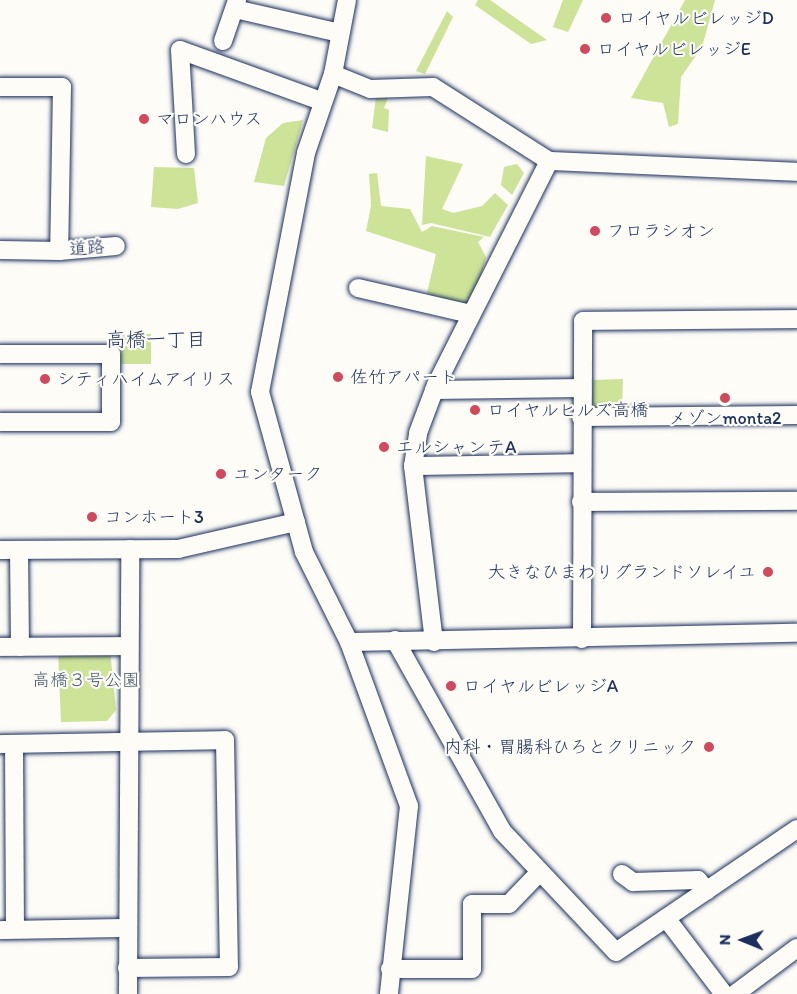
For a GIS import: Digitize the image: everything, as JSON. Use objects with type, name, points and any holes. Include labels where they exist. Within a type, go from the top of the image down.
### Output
[{"type":"street","points":[[347,0],[333,74],[321,101],[306,153],[260,392],[304,552],[349,642],[409,806],[409,836],[390,969],[389,994]]},
{"type":"street","points":[[223,41],[236,4],[340,33]]},
{"type":"street","points":[[186,154],[180,50],[321,101]]},
{"type":"street","points":[[333,74],[370,89],[433,87],[549,161],[797,172]]},
{"type":"street","points":[[0,87],[63,87],[59,251]]},
{"type":"street","points":[[435,642],[413,466],[418,433],[434,390],[549,161]]},
{"type":"street","name":"道路","points":[[0,250],[59,251],[116,246]]},
{"type":"street","points":[[358,288],[471,314]]},
{"type":"street","points":[[582,639],[580,463],[583,321],[797,319]]},
{"type":"street","points":[[0,354],[111,354],[111,422],[0,422]]},
{"type":"street","points":[[434,390],[582,388]]},
{"type":"street","points":[[581,417],[797,416]]},
{"type":"street","points":[[413,466],[580,463]]},
{"type":"street","points":[[581,502],[797,501]]},
{"type":"street","points":[[20,647],[9,550],[178,549],[296,522]]},
{"type":"street","points":[[128,994],[130,549]]},
{"type":"street","points":[[349,642],[797,633]]},
{"type":"street","points":[[395,640],[502,831],[538,874],[616,952],[797,829]]},
{"type":"street","points":[[0,647],[129,646]]},
{"type":"street","points":[[128,928],[8,930],[7,744],[225,740],[229,967],[128,968]]},
{"type":"street","points":[[390,969],[472,969],[472,904],[509,904],[538,874]]},
{"type":"street","points":[[622,874],[633,882],[698,880],[707,891]]},
{"type":"street","points":[[666,918],[724,994]]},
{"type":"street","points":[[735,994],[797,948]]},
{"type":"green space","points":[[478,0],[490,0],[547,40],[531,44],[475,5]]},
{"type":"green space","points":[[563,0],[583,0],[568,32],[553,27]]},
{"type":"green space","points":[[685,0],[715,0],[702,47],[681,77],[678,124],[669,127],[663,103],[631,98]]},
{"type":"green space","points":[[447,11],[453,17],[425,74],[416,71]]},
{"type":"green space","points":[[376,97],[388,98],[384,108],[389,110],[388,132],[372,128]]},
{"type":"green space","points":[[303,120],[284,186],[254,182],[266,138],[283,123]]},
{"type":"green space","points":[[426,156],[463,164],[442,209],[453,213],[482,206],[495,193],[508,205],[490,237],[431,223],[422,225]]},
{"type":"green space","points":[[517,164],[524,173],[512,195],[501,185],[504,167]]},
{"type":"green space","points":[[154,167],[194,168],[198,203],[178,209],[151,207]]},
{"type":"green space","points":[[377,173],[381,206],[410,209],[422,232],[432,226],[484,237],[478,242],[486,257],[471,314],[427,293],[436,254],[366,231],[371,206],[369,174]]},
{"type":"green space","points":[[121,334],[151,334],[151,364],[121,364]]},
{"type":"green space","points":[[623,379],[622,410],[602,412],[591,407],[593,380]]},
{"type":"green space","name":"高橋３号公園","points":[[58,650],[110,650],[116,710],[107,721],[61,722]]},
{"type":"place","name":"ロイヤルビレッジD","points":[[606,18]]},
{"type":"place","name":"ロイヤルビレッジE","points":[[585,49]]},
{"type":"place","name":"マロンハウス","points":[[144,119]]},
{"type":"place","name":"フロラシオン","points":[[595,231]]},
{"type":"place","name":"佐竹アパート","points":[[338,377]]},
{"type":"place","name":"シティハイムアイリス","points":[[45,379]]},
{"type":"place","name":"メゾンmonta2","points":[[725,398]]},
{"type":"place","name":"ロイヤルヒルズ高橋","points":[[475,410]]},
{"type":"place","name":"エルシャンテA","points":[[384,447]]},
{"type":"place","name":"ユンターク","points":[[221,474]]},
{"type":"place","name":"コンホート3","points":[[92,517]]},
{"type":"place","name":"大きなひまわりグランドソレイユ","points":[[768,572]]},
{"type":"place","name":"ロイヤルビレッジA","points":[[451,686]]},
{"type":"place","name":"内科・胃腸科ひろとクリニック","points":[[709,747]]},
{"type":"district","name":"高橋一丁目","points":[[156,339]]}]
